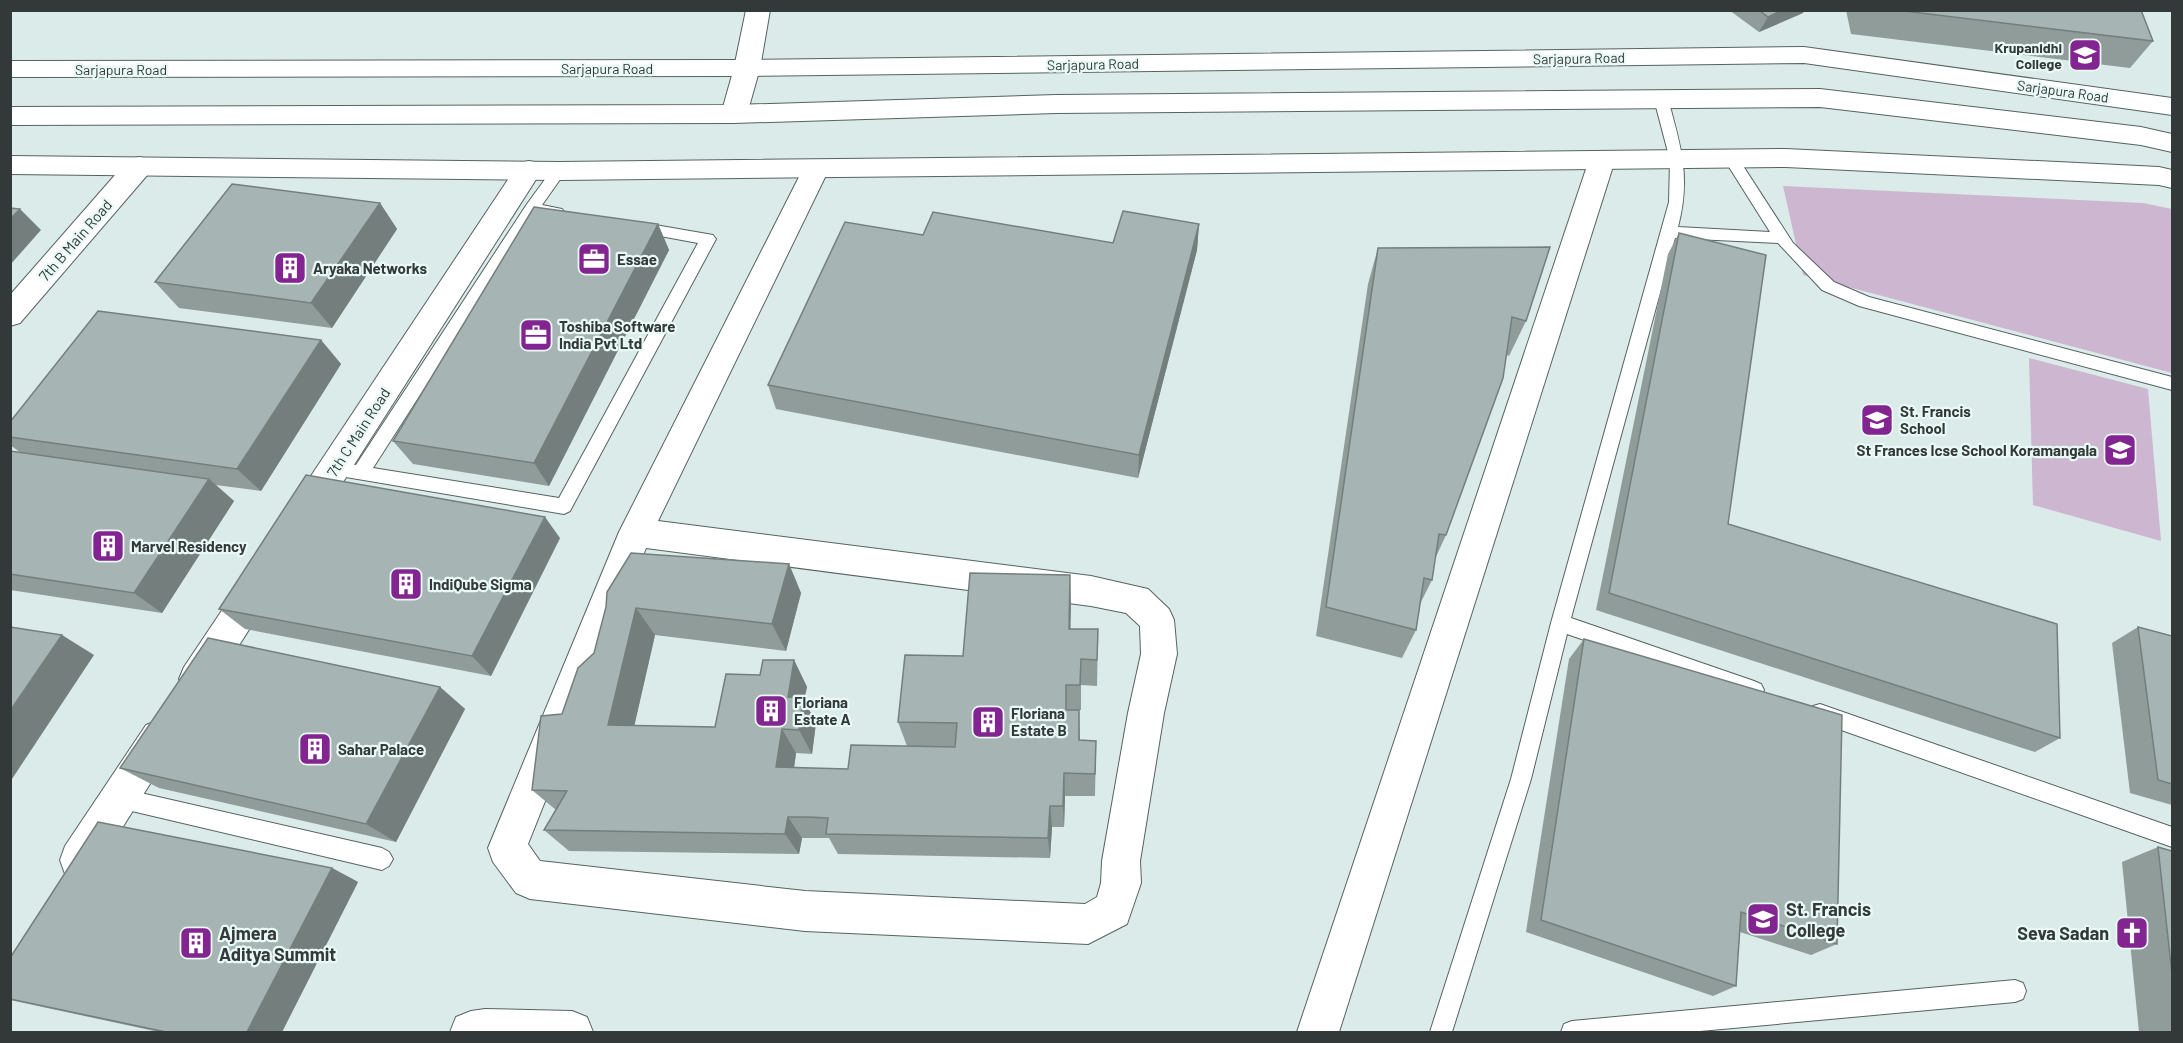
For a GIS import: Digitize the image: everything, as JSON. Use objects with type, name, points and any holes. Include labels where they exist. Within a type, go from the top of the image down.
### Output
[{"type":"street","points":[[734,114],[747,68],[758,10]]},
{"type":"street","name":"Sarjapura Road","points":[[10,69],[747,68],[1804,55],[2172,107]]},
{"type":"street","points":[[10,116],[734,114],[1056,104],[1820,98],[2141,136],[2172,143]]},
{"type":"street","points":[[10,165],[544,170],[816,169],[1786,158],[2160,176],[2172,179]]},
{"type":"street","points":[[1318,1032],[1602,160]]},
{"type":"street","name":"7th B Main Road","points":[[10,315],[139,166]]},
{"type":"street","points":[[636,532],[1091,591],[1136,600],[1157,620],[1159,654],[1146,713],[1121,861],[1121,883],[1113,910],[1088,924],[817,911],[530,879],[507,848],[636,532],[816,169]]},
{"type":"street","name":"7th C Main Road","points":[[62,886],[282,548],[347,471],[544,170]]},
{"type":"street","points":[[471,1032],[485,1030],[572,1032]]},
{"type":"lane","points":[[1441,1032],[1521,779],[1560,623],[1677,202],[1677,160],[1661,99]]},
{"type":"lane","points":[[1731,159],[1780,238],[1828,286],[1845,295],[2172,384]]},
{"type":"lane","points":[[544,170],[532,208],[347,471],[564,506],[708,239],[626,225]]},
{"type":"lane","points":[[532,208],[567,214]]},
{"type":"lane","points":[[1669,232],[1780,238]]},
{"type":"lane","points":[[1560,623],[1772,697]]},
{"type":"lane","points":[[1805,708],[2172,837]]},
{"type":"lane","points":[[119,798],[382,859]]},
{"type":"lane","points":[[1572,1032],[2015,991]]},
{"type":"shaded area","points":[[1783,186],[2143,203],[2172,209],[2172,373],[1803,275]]},
{"type":"shaded area","points":[[2029,358],[2148,389],[2161,541],[2033,505]]},
{"type":"building","points":[[1759,10],[1782,10],[1768,17]]},
{"type":"building","points":[[1896,10],[2141,10],[2153,41]]},
{"type":"building","points":[[232,184],[380,203],[311,303],[155,282]]},
{"type":"building","points":[[534,207],[658,224],[534,463],[393,441]]},
{"type":"building","points":[[10,208],[20,209],[10,219]]},
{"type":"building","points":[[1123,211],[1199,224],[1139,455],[768,385],[845,222],[923,235],[933,212],[1113,243]]},
{"type":"building","points":[[1679,233],[1766,255],[1728,524],[2057,624],[2060,738],[1609,593]]},
{"type":"building","points":[[1550,247],[1526,321],[1512,317],[1503,378],[1446,535],[1439,534],[1432,580],[1424,578],[1416,630],[1326,607],[1378,248]]},
{"type":"building","points":[[98,311],[321,340],[237,469],[10,437],[10,422]]},
{"type":"building","name":"Marvel Residency","points":[[10,451],[209,479],[134,593],[10,574]]},
{"type":"building","name":"IndiQube Sigma","points":[[306,475],[545,517],[472,656],[219,609]]},
{"type":"building","points":[[631,553],[789,564],[772,624],[636,608],[608,725],[715,727],[726,674],[760,675],[763,660],[794,660],[788,697],[803,698],[799,730],[782,729],[776,767],[848,769],[851,745],[955,747],[957,723],[898,722],[905,655],[963,656],[970,573],[1070,575],[1069,629],[1098,629],[1097,660],[1081,659],[1080,685],[1066,685],[1066,710],[1079,710],[1079,740],[1096,741],[1095,774],[1064,773],[1063,806],[1050,806],[1048,838],[826,834],[828,818],[808,817],[788,817],[785,834],[544,830],[567,791],[532,790],[541,716],[562,714],[578,668],[594,653],[606,607],[607,592]]},
{"type":"building","points":[[10,627],[62,635],[10,711]]},
{"type":"building","points":[[2138,627],[2172,636],[2172,784],[2158,780]]},
{"type":"building","name":"Sahar Palace","points":[[208,638],[440,687],[366,824],[120,768]]},
{"type":"building","points":[[1584,639],[1842,715],[1837,944],[1741,912],[1736,986],[1541,920]]},
{"type":"building","name":"Ajmera Aditya Summit","points":[[98,822],[332,868],[247,1032],[166,1032],[10,999],[10,958]]},
{"type":"building","points":[[2158,847],[2172,851],[2172,974]]},
{"type":"place","name":"Krupanidhi College","points":[[2085,55]]},
{"type":"place","name":"Essae","points":[[594,259]]},
{"type":"place","name":"Aryaka Networks","points":[[290,268]]},
{"type":"place","name":"Toshiba Software India Pvt Ltd","points":[[536,335]]},
{"type":"place","name":"St. Francis School","points":[[1877,420]]},
{"type":"place","name":"St Frances Icse School Koramangala","points":[[2120,450]]},
{"type":"place","name":"Marvel Residency","points":[[108,546]]},
{"type":"place","name":"IndiQube Sigma","points":[[406,584]]},
{"type":"place","name":"Floriana Estate A","points":[[771,711]]},
{"type":"place","name":"Floriana Estate B","points":[[988,722]]},
{"type":"place","name":"Sahar Palace","points":[[315,749]]},
{"type":"place","name":"St. Francis College","points":[[1763,919]]},
{"type":"place","name":"Seva Sadan","points":[[2132,933]]},
{"type":"place","name":"Ajmera Aditya Summit","points":[[196,943]]}]
